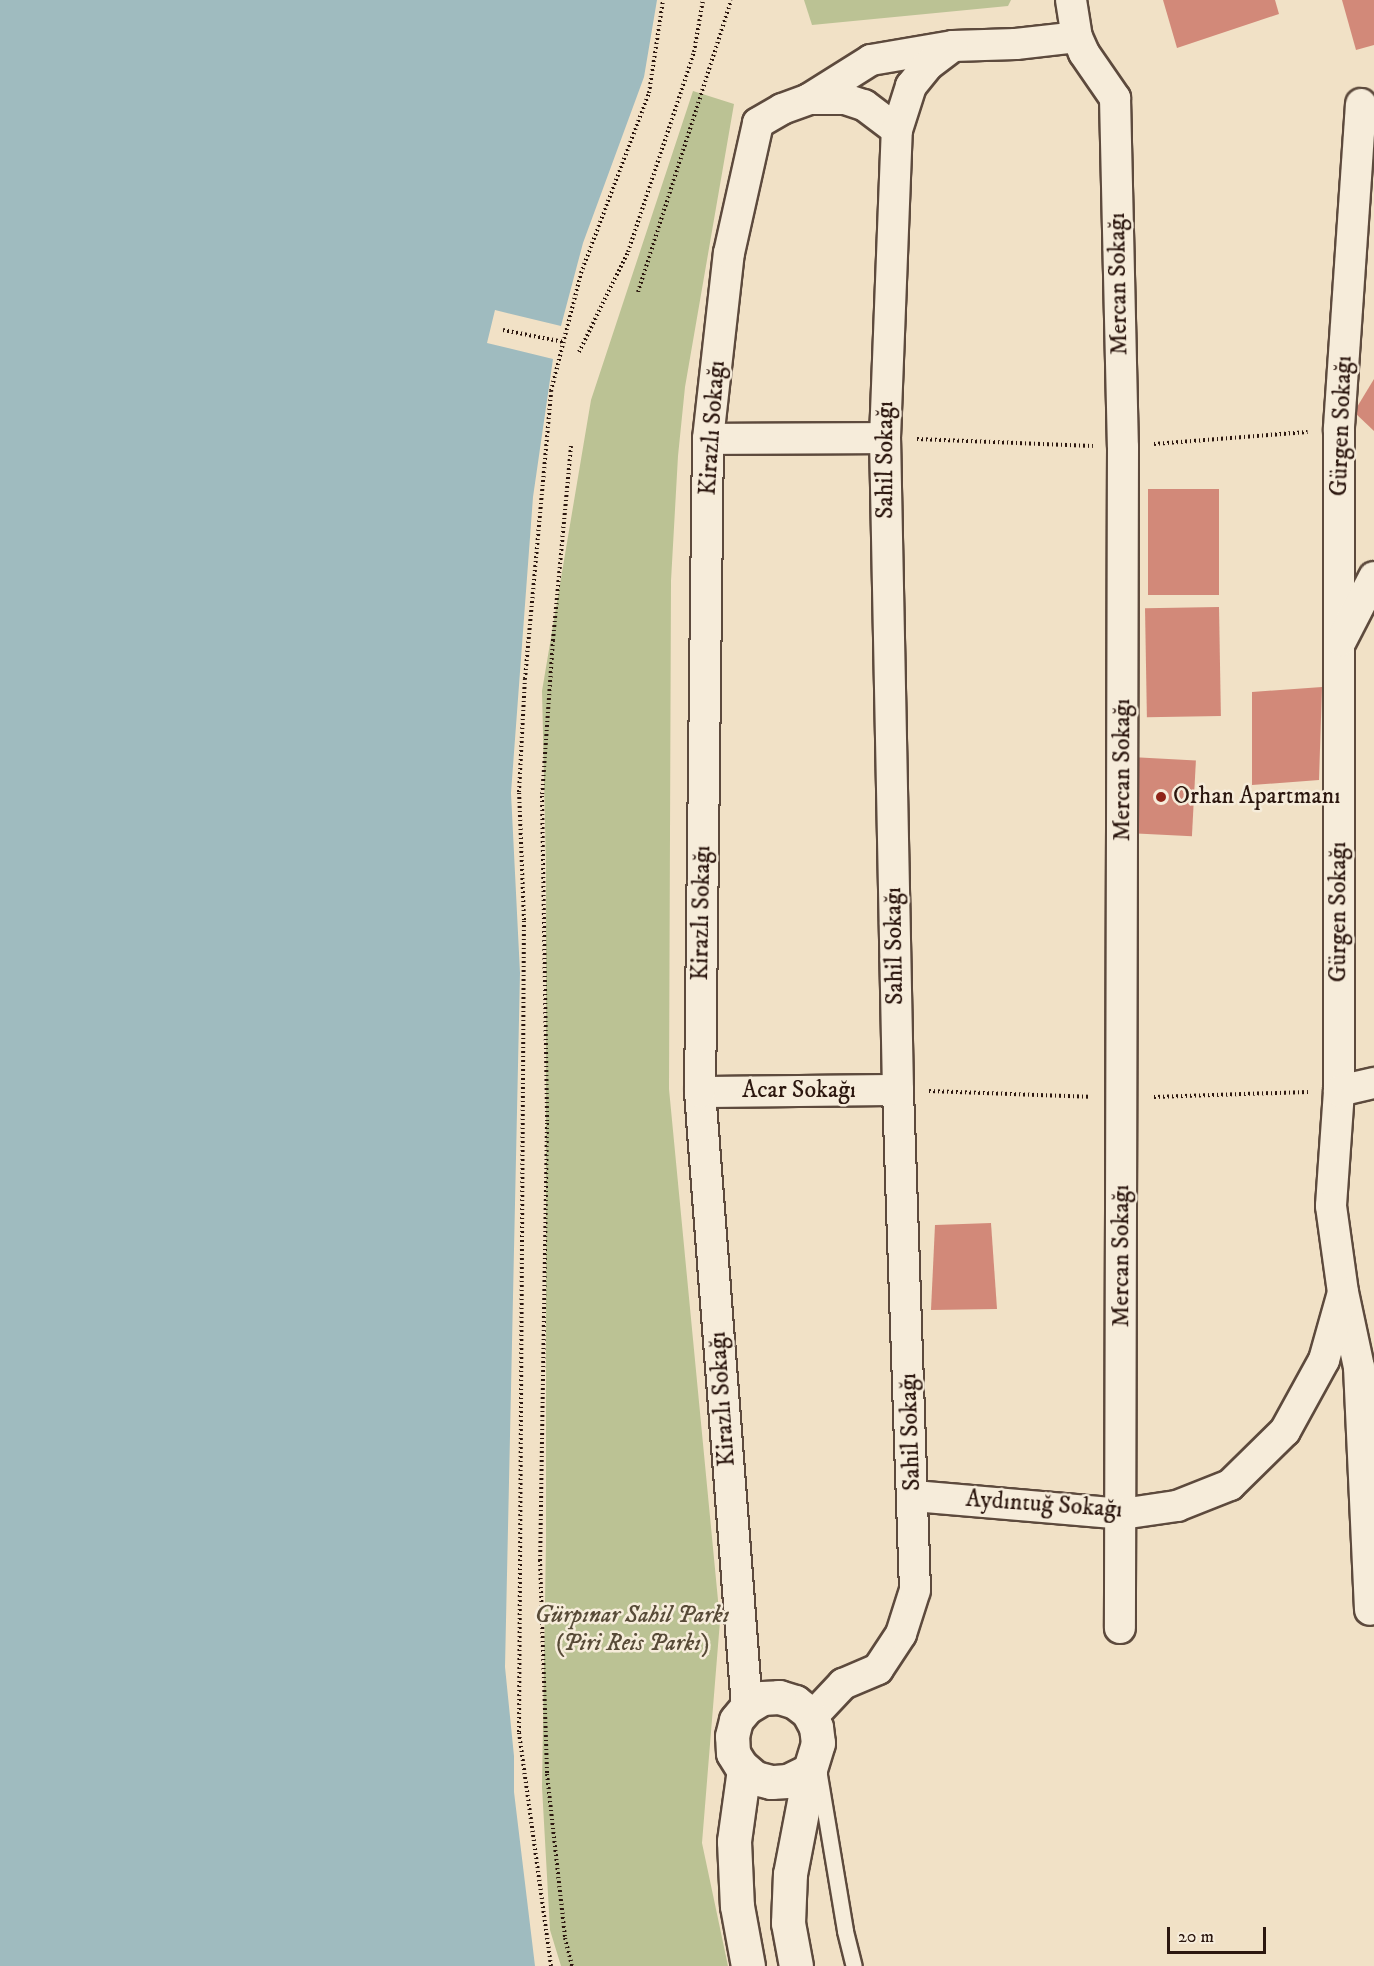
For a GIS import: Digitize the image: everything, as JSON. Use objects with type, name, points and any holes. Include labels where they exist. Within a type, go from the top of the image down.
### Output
[{"type":"street","name":"Mercan Sokağı","points":[[1071,0],[1077,37],[1084,53],[1115,98],[1123,447],[1120,1628]]},
{"type":"street","points":[[809,99],[871,60],[953,46],[1016,44],[1077,37]]},
{"type":"street","name":"Sahil Sokağı","points":[[811,1718],[843,1684],[878,1669],[901,1634],[915,1590],[914,1496],[898,1090],[885,438],[897,130],[911,86],[928,65],[953,46]]},
{"type":"street","points":[[809,99],[845,99],[864,105],[897,130]]},
{"type":"street","name":"Kirazlı Sokağı","points":[[747,1707],[700,1092],[708,439],[729,253],[758,123],[782,109],[809,99]]},
{"type":"street","name":"Gürgen Sokağı","points":[[1361,104],[1339,429],[1339,1091],[1331,1206],[1343,1292],[1359,1367],[1370,1610]]},
{"type":"street","points":[[708,439],[885,438]]},
{"type":"street","points":[[1339,646],[1374,577]]},
{"type":"street","points":[[1339,1091],[1374,1083]]},
{"type":"street","name":"Acar Sokağı","points":[[700,1092],[898,1090]]},
{"type":"street","name":"Aydıntuğ Sokağı","points":[[914,1496],[1122,1514],[1177,1506],[1230,1485],[1285,1431],[1324,1360],[1343,1292]]},
{"type":"street","points":[[796,1966],[788,1923],[790,1874],[818,1743],[816,1727],[808,1712],[795,1702],[779,1697],[762,1698],[747,1707],[736,1720],[732,1736],[733,1753],[744,1769],[755,1778],[771,1782],[787,1781],[812,1765]]},
{"type":"street","points":[[744,1769],[734,1841],[737,1906],[748,1966]]},
{"type":"lane","points":[[812,1765],[822,1776],[844,1931],[854,1966]]},
{"type":"path","points":[[551,1966],[519,1732],[524,920],[519,792],[525,679],[551,391],[581,273],[649,93],[663,0]]},
{"type":"path","points":[[579,352],[628,252],[694,52],[703,0]]},
{"type":"path","points":[[638,292],[731,0]]},
{"type":"path","points":[[502,330],[564,342]]},
{"type":"path","points":[[571,446],[553,640],[542,796],[547,1123],[540,1560],[547,1774],[565,1938],[572,1966]]},
{"type":"green space","points":[[804,0],[1011,0],[1008,6],[812,25]]},
{"type":"green space","name":"Gürpınar Sahil Parkı (Piri Reis Parkı)","points":[[693,91],[734,104],[685,387],[678,456],[671,581],[669,1089],[720,1621],[702,1843],[728,1966],[561,1966],[550,1930],[542,1787],[546,1542],[546,867],[542,691],[591,400]]},
{"type":"water","points":[[0,0],[657,0],[644,77],[583,243],[561,326],[495,310],[487,343],[553,359],[533,497],[511,793],[520,973],[505,1667],[514,1756],[514,1792],[535,1966],[0,1966]]},
{"type":"building","points":[[1163,0],[1275,0],[1279,14],[1177,48]]},
{"type":"building","points":[[1342,0],[1374,0],[1374,45],[1356,50]]},
{"type":"building","points":[[1374,379],[1374,431],[1354,412]]},
{"type":"building","points":[[1148,489],[1219,489],[1219,595],[1148,595]]},
{"type":"building","points":[[1219,607],[1221,716],[1147,717],[1145,608]]},
{"type":"building","points":[[1322,687],[1319,780],[1252,785],[1252,692]]},
{"type":"building","name":"Orhan Apartmanı","points":[[1131,757],[1196,760],[1192,836],[1127,833]]},
{"type":"building","points":[[991,1223],[997,1309],[931,1310],[935,1225]]},
{"type":"place","name":"Orhan Apartmanı","points":[[1161,797]]}]
